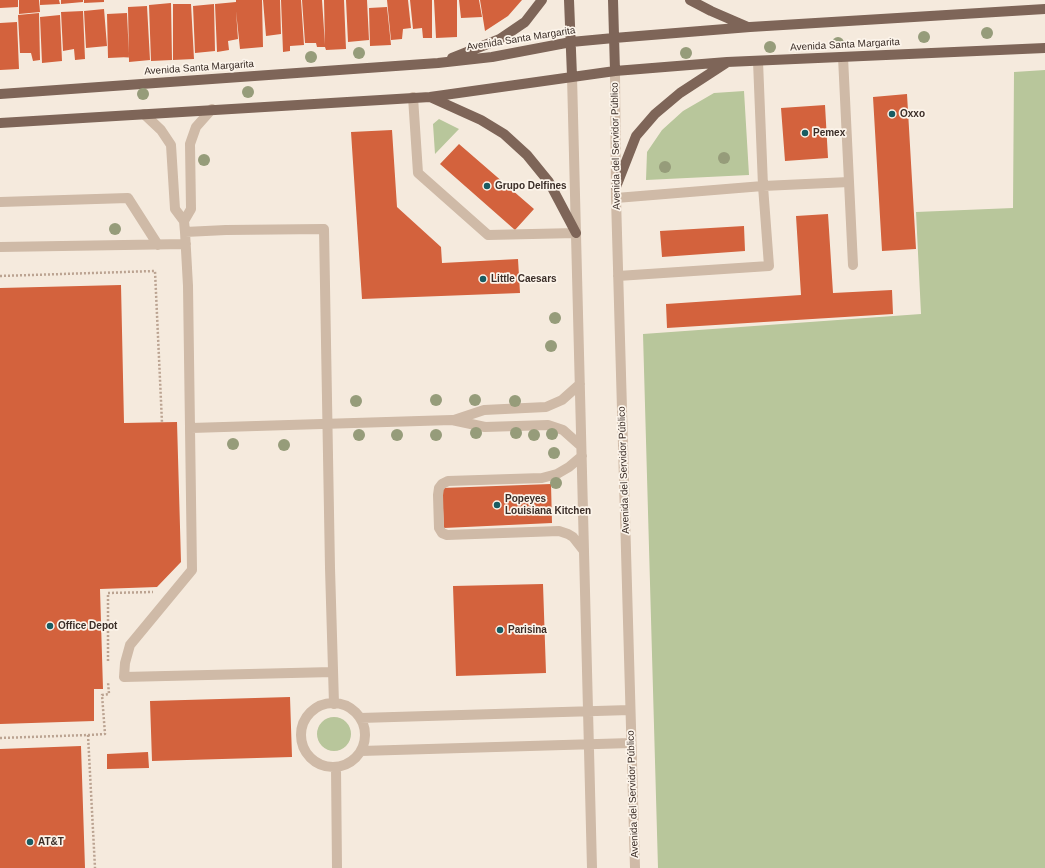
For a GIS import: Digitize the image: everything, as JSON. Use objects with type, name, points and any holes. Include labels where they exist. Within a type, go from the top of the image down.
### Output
[{"type":"main road","points":[[438,63],[500,39],[525,22],[542,0]]},
{"type":"main road","points":[[569,0],[572,76]]},
{"type":"main road","points":[[613,0],[615,71]]},
{"type":"main road","points":[[690,0],[711,12],[750,27]]},
{"type":"main road","name":"Avenida Santa Margarita","points":[[0,94],[438,63],[492,57],[571,42],[614,38],[750,27],[1045,9]]},
{"type":"main road","name":"Avenida Santa Margarita","points":[[0,123],[430,96],[615,71],[727,62],[1045,48]]},
{"type":"main road","points":[[616,192],[636,136],[655,114],[680,93],[727,62]]},
{"type":"main road","points":[[430,96],[481,120],[504,134],[527,154],[549,182],[576,233]]},
{"type":"street","points":[[843,57],[853,265]]},
{"type":"street","points":[[618,276],[769,266],[763,186],[758,61]]},
{"type":"street","name":"Avenida del Servidor Público","points":[[615,71],[618,276],[635,868]]},
{"type":"street","points":[[572,76],[591,866]]},
{"type":"street","points":[[414,97],[418,173],[488,235],[576,233]]},
{"type":"street","points":[[184,227],[191,209],[190,144],[196,127],[212,109]]},
{"type":"street","points":[[144,114],[161,130],[171,146],[175,209],[184,227],[186,244],[188,286],[192,570],[130,645],[124,663],[124,677],[333,672]]},
{"type":"street","points":[[616,192],[849,182]]},
{"type":"street","points":[[0,202],[128,198],[158,245]]},
{"type":"street","points":[[184,227],[226,230],[324,229],[334,704]]},
{"type":"street","points":[[0,247],[186,244]]},
{"type":"street","points":[[452,420],[484,410],[546,406],[562,400],[580,384]]},
{"type":"street","points":[[190,428],[452,420],[485,427],[548,425],[563,430],[582,451]]},
{"type":"street","points":[[582,451],[570,467],[557,474],[542,478],[448,481],[442,484],[439,488],[438,495],[439,528],[442,533],[446,535],[559,531],[573,537],[584,551]]},
{"type":"street","points":[[338,703],[348,707],[360,718],[365,732],[361,751],[354,760],[344,765],[336,767],[324,766],[314,761],[302,744],[301,733],[303,723],[309,714],[317,707],[338,703]]},
{"type":"street","points":[[360,718],[630,710]]},
{"type":"street","points":[[361,751],[631,743]]},
{"type":"street","points":[[336,767],[337,868]]},
{"type":"path","points":[[0,276],[155,271],[162,422]]},
{"type":"path","points":[[0,738],[88,735],[95,868]]},
{"type":"green space","points":[[1045,70],[1045,868],[658,868],[643,334],[921,314],[916,212],[1013,208],[1014,72]]},
{"type":"green space","points":[[744,91],[749,175],[646,180],[647,152],[662,130],[683,111],[714,93]]},
{"type":"green space","points":[[439,119],[459,129],[435,154],[433,124]]},
{"type":"green space","points":[[334,717],[346,722],[351,734],[346,746],[334,751],[322,746],[317,734],[322,722]]},
{"type":"building","points":[[0,0],[18,0],[18,7],[0,8]]},
{"type":"building","points":[[19,0],[39,0],[40,12],[19,14]]},
{"type":"building","points":[[40,0],[59,0],[60,4],[40,5]]},
{"type":"building","points":[[61,0],[83,0],[83,2],[61,4]]},
{"type":"building","points":[[84,0],[104,0],[104,2],[84,3]]},
{"type":"building","points":[[236,0],[262,0],[263,47],[240,49],[236,11],[238,39],[228,41],[229,50],[217,52],[215,4],[236,2]]},
{"type":"building","points":[[263,0],[280,0],[281,34],[266,36]]},
{"type":"building","points":[[281,0],[301,0],[304,45],[290,46],[290,51],[283,52]]},
{"type":"building","points":[[302,0],[322,0],[325,45],[324,0],[344,0],[346,49],[326,50],[325,47],[317,47],[316,43],[305,43]]},
{"type":"building","points":[[346,0],[367,0],[369,40],[348,42]]},
{"type":"building","points":[[387,0],[408,0],[411,28],[403,29],[402,39],[391,40]]},
{"type":"building","points":[[410,0],[432,0],[432,38],[423,38],[422,28],[413,29]]},
{"type":"building","points":[[434,0],[457,0],[457,37],[436,38]]},
{"type":"building","points":[[459,0],[479,0],[482,17],[461,18]]},
{"type":"building","points":[[480,0],[522,0],[508,16],[485,31]]},
{"type":"building","points":[[171,3],[172,60],[151,61],[149,5]]},
{"type":"building","points":[[173,4],[191,4],[194,59],[173,60]]},
{"type":"building","points":[[214,4],[215,51],[195,53],[193,6]]},
{"type":"building","points":[[147,6],[150,60],[129,62],[128,7]]},
{"type":"building","points":[[387,7],[391,45],[370,46],[369,8]]},
{"type":"building","points":[[104,9],[107,46],[86,48],[84,11]]},
{"type":"building","points":[[83,11],[85,59],[75,60],[74,49],[63,51],[61,12]]},
{"type":"building","points":[[39,13],[40,60],[33,61],[31,53],[20,53],[18,15]]},
{"type":"building","points":[[127,13],[129,57],[108,58],[107,14]]},
{"type":"building","points":[[60,15],[62,61],[42,63],[40,17]]},
{"type":"building","points":[[17,22],[19,69],[0,70],[0,23]]},
{"type":"building","points":[[907,94],[916,249],[882,251],[873,97]]},
{"type":"building","name":"Pemex","points":[[825,105],[828,158],[785,161],[781,108]]},
{"type":"building","points":[[392,130],[397,207],[441,247],[442,263],[518,259],[520,293],[362,299],[351,132]]},
{"type":"building","name":"Grupo Delfines","points":[[459,144],[534,209],[515,230],[440,164]]},
{"type":"building","points":[[828,214],[833,293],[892,290],[893,314],[667,328],[666,304],[801,295],[796,216]]},
{"type":"building","points":[[744,226],[745,251],[662,257],[660,231]]},
{"type":"building","points":[[121,285],[124,423],[177,422],[181,562],[157,587],[100,589],[103,689],[94,689],[94,721],[0,724],[0,288]]},
{"type":"building","name":"Popeyes Louisiana Kitchen","points":[[551,484],[552,523],[444,528],[442,488]]},
{"type":"building","name":"Parisina","points":[[543,584],[546,673],[456,676],[453,586]]},
{"type":"building","points":[[290,697],[292,757],[152,761],[150,701]]},
{"type":"building","points":[[81,746],[85,868],[0,868],[0,749]]},
{"type":"building","points":[[148,752],[149,768],[107,769],[107,754]]},
{"type":"place","name":"Oxxo","points":[[892,114]]},
{"type":"place","name":"Pemex","points":[[805,133]]},
{"type":"place","name":"Grupo Delfines","points":[[487,186]]},
{"type":"place","name":"Little Caesars","points":[[483,279]]},
{"type":"place","name":"Popeyes Louisiana Kitchen","points":[[497,505]]},
{"type":"place","name":"Office Depot","points":[[50,626]]},
{"type":"place","name":"Parisina","points":[[500,630]]},
{"type":"place","name":"AT&T","points":[[30,842]]}]
